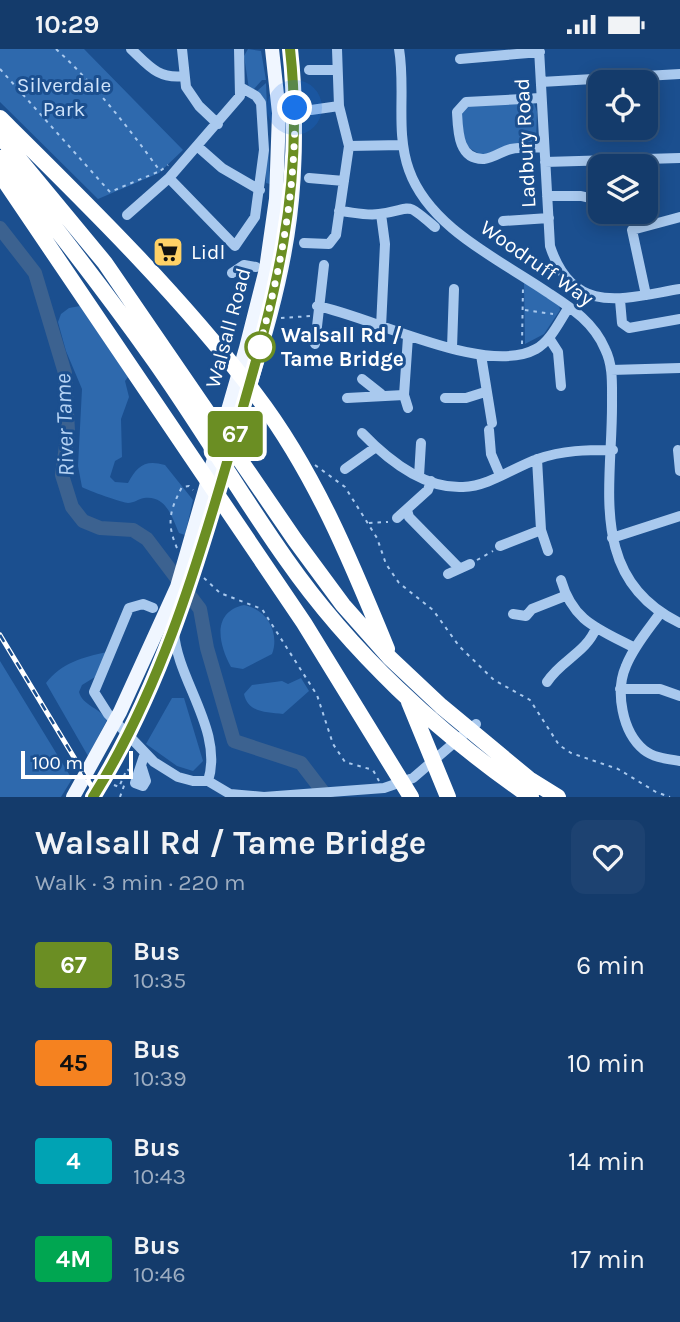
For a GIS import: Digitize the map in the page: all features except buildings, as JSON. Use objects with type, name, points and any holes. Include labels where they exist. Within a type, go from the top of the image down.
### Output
[{"type":"highway","points":[[0,118],[200,327],[257,396],[304,468],[380,630],[448,797]]},
{"type":"highway","points":[[0,136],[105,263],[286,560],[333,620],[383,674],[459,743],[531,797]]},
{"type":"highway","points":[[0,159],[160,356],[343,605],[390,658],[441,706],[509,763],[558,797]]},
{"type":"highway","points":[[0,174],[69,280],[304,623],[411,797]]},
{"type":"highway","points":[[0,189],[69,280]]},
{"type":"main road","name":"Walsall Road","points":[[74,795],[94,762],[150,646],[179,594],[201,571],[267,269],[274,223],[279,147],[272,49]]},
{"type":"main road","name":"Walsall Road","points":[[93,797],[108,782],[118,753],[174,629],[183,551],[267,269],[290,218],[295,148],[290,49]]},
{"type":"street","points":[[131,49],[158,75],[168,78],[184,76]]},
{"type":"street","points":[[183,49],[187,87],[199,106],[218,124]]},
{"type":"street","points":[[127,215],[218,124],[240,96],[242,88],[239,49]]},
{"type":"street","points":[[304,243],[329,244],[337,229],[349,146],[334,108],[337,49]]},
{"type":"street","name":"Woodruff Way","points":[[400,49],[402,145],[418,191],[445,222],[569,307],[598,333],[611,370],[612,450],[607,501],[612,538],[625,571],[661,611],[680,622]]},
{"type":"street","points":[[460,59],[539,51]]},
{"type":"street","name":"Ladbury Road","points":[[539,51],[550,246],[565,276],[600,300],[620,300],[680,289]]},
{"type":"street","points":[[309,71],[336,75]]},
{"type":"street","points":[[541,82],[680,74]]},
{"type":"street","points":[[167,173],[235,246],[256,217],[264,150],[261,103],[242,88]]},
{"type":"street","points":[[541,98],[466,102],[457,112],[458,134],[462,148],[472,157],[483,159],[510,149],[544,147]]},
{"type":"street","points":[[311,110],[334,108]]},
{"type":"street","points":[[349,146],[402,145]]},
{"type":"street","points":[[197,146],[222,168],[260,190]]},
{"type":"street","points":[[545,162],[680,158]]},
{"type":"street","points":[[309,178],[344,181]]},
{"type":"street","points":[[547,196],[588,198]]},
{"type":"street","points":[[339,211],[381,214],[396,208],[410,208],[435,227]]},
{"type":"street","points":[[381,214],[385,244],[381,327]]},
{"type":"street","points":[[646,295],[632,230],[680,217]]},
{"type":"street","points":[[503,221],[548,218]]},
{"type":"street","points":[[232,272],[244,265],[267,269]]},
{"type":"street","points":[[315,344],[324,265]]},
{"type":"street","points":[[452,348],[454,289]]},
{"type":"street","points":[[620,300],[622,323],[629,328],[680,319]]},
{"type":"street","points":[[442,301],[454,301]]},
{"type":"street","points":[[317,311],[481,355],[521,353],[536,349],[549,338],[569,307]]},
{"type":"street","points":[[408,337],[404,395],[408,408]]},
{"type":"street","points":[[549,338],[555,344],[564,365],[561,386]]},
{"type":"street","points":[[481,355],[479,394],[489,404],[491,427],[485,445],[500,475]]},
{"type":"street","points":[[611,370],[680,368]]},
{"type":"street","points":[[362,379],[381,394]]},
{"type":"street","points":[[347,398],[381,394],[404,395]]},
{"type":"street","points":[[445,398],[479,394]]},
{"type":"street","points":[[362,433],[376,447],[419,476],[430,481],[463,487],[537,459],[572,451],[612,450]]},
{"type":"street","points":[[419,476],[421,443]]},
{"type":"street","points":[[345,469],[376,447]]},
{"type":"street","points":[[678,450],[680,471]]},
{"type":"street","points":[[537,459],[541,530],[548,551]]},
{"type":"street","points":[[397,518],[428,490],[430,481]]},
{"type":"street","points":[[407,510],[409,517],[465,566],[447,573]]},
{"type":"street","points":[[612,538],[680,516]]},
{"type":"street","points":[[500,546],[514,546],[541,530]]},
{"type":"street","points":[[561,580],[565,596],[580,618],[635,648]]},
{"type":"street","points":[[179,594],[153,607],[143,604],[129,608],[94,692],[108,714],[145,753],[178,776],[193,781],[208,781],[230,794],[252,796],[384,788],[413,778],[476,724]]},
{"type":"street","points":[[513,614],[526,616],[532,609],[565,596]]},
{"type":"street","points":[[150,646],[155,615],[153,607]]},
{"type":"street","points":[[661,611],[625,667],[620,689],[633,738],[645,751],[661,759],[680,761]]},
{"type":"street","points":[[547,682],[555,669],[585,647],[596,628]]},
{"type":"street","points":[[174,629],[175,650],[212,760],[208,781]]},
{"type":"street","points":[[545,661],[555,669]]},
{"type":"street","points":[[158,667],[172,663],[183,670]]},
{"type":"street","points":[[620,689],[660,689],[680,696]]},
{"type":"street","points":[[141,765],[145,753]]},
{"type":"path","points":[[0,69],[110,193],[167,173],[105,97],[56,49]]},
{"type":"path","points":[[521,353],[524,310],[522,275]]},
{"type":"path","points":[[524,310],[540,310],[561,319]]},
{"type":"path","points":[[273,318],[317,311]]},
{"type":"path","points":[[314,465],[345,487],[368,523],[398,583],[433,610],[458,646],[494,680],[530,700],[559,744],[571,753],[618,769],[656,792],[670,797]]},
{"type":"path","points":[[183,551],[168,518],[183,487],[189,486],[197,493]]},
{"type":"path","points":[[368,523],[383,523],[397,518]]},
{"type":"path","points":[[465,566],[500,546]]},
{"type":"path","points":[[201,571],[220,593],[262,608],[317,695],[332,744],[345,762],[373,770],[384,788]]},
{"type":"path","points":[[108,782],[119,787],[127,769],[131,771],[120,797]]},
{"type":"path","points":[[108,782],[111,787],[121,791]]},
{"type":"green space","name":"Silverdale Park","points":[[0,49],[84,49],[183,150],[159,173],[98,199],[0,102]]},
{"type":"green space","points":[[248,49],[261,51],[266,80],[262,80],[253,90],[249,89],[244,56]]},
{"type":"green space","points":[[266,83],[270,184],[266,183],[265,115],[256,92]]},
{"type":"green space","points":[[534,103],[537,112],[536,142],[508,145],[483,156],[464,145],[459,114],[465,106]]},
{"type":"green space","points":[[524,282],[559,305],[560,310],[544,334],[525,344]]},
{"type":"green space","points":[[80,306],[128,377],[125,381],[129,397],[121,419],[122,457],[115,461],[110,477],[115,482],[128,483],[142,465],[165,465],[193,500],[185,535],[179,533],[167,508],[158,500],[144,498],[128,503],[82,487],[78,466],[82,389],[66,351],[58,322],[61,314],[69,308]]},
{"type":"green space","points":[[244,605],[259,611],[270,623],[274,646],[272,654],[243,669],[231,667],[223,648],[221,630],[222,621],[227,614]]},
{"type":"green space","points":[[107,652],[95,677],[82,685],[79,692],[84,700],[107,720],[88,756],[46,683],[58,670],[73,662]]},
{"type":"green space","points":[[0,661],[72,779],[61,797],[0,797]]},
{"type":"green space","points":[[301,678],[309,691],[283,714],[254,708],[246,700],[244,694],[252,685],[282,681],[288,684]]},
{"type":"green space","points":[[172,698],[184,698],[203,761],[193,771],[177,766],[146,744]]},
{"type":"waterway","name":"River Tame","points":[[0,228],[35,273],[65,373],[68,431],[62,475],[72,507],[83,521],[100,528],[133,530],[147,539],[200,609],[207,648],[234,741],[301,763],[327,797]]},
{"type":"railway","points":[[0,635],[98,797]]},
{"type":"bus line","name":"67","points":[[93,797],[131,726],[186,600],[278,279],[290,218],[295,148],[290,49]]},
{"type":"place","name":"Lidl","points":[[168,252]]},
{"type":"place","name":"Walsall Rd / Tame Bridge","points":[[260,347]]},
{"type":"route","points":[[260,347],[258,352],[278,279],[290,218],[295,108]]}]
